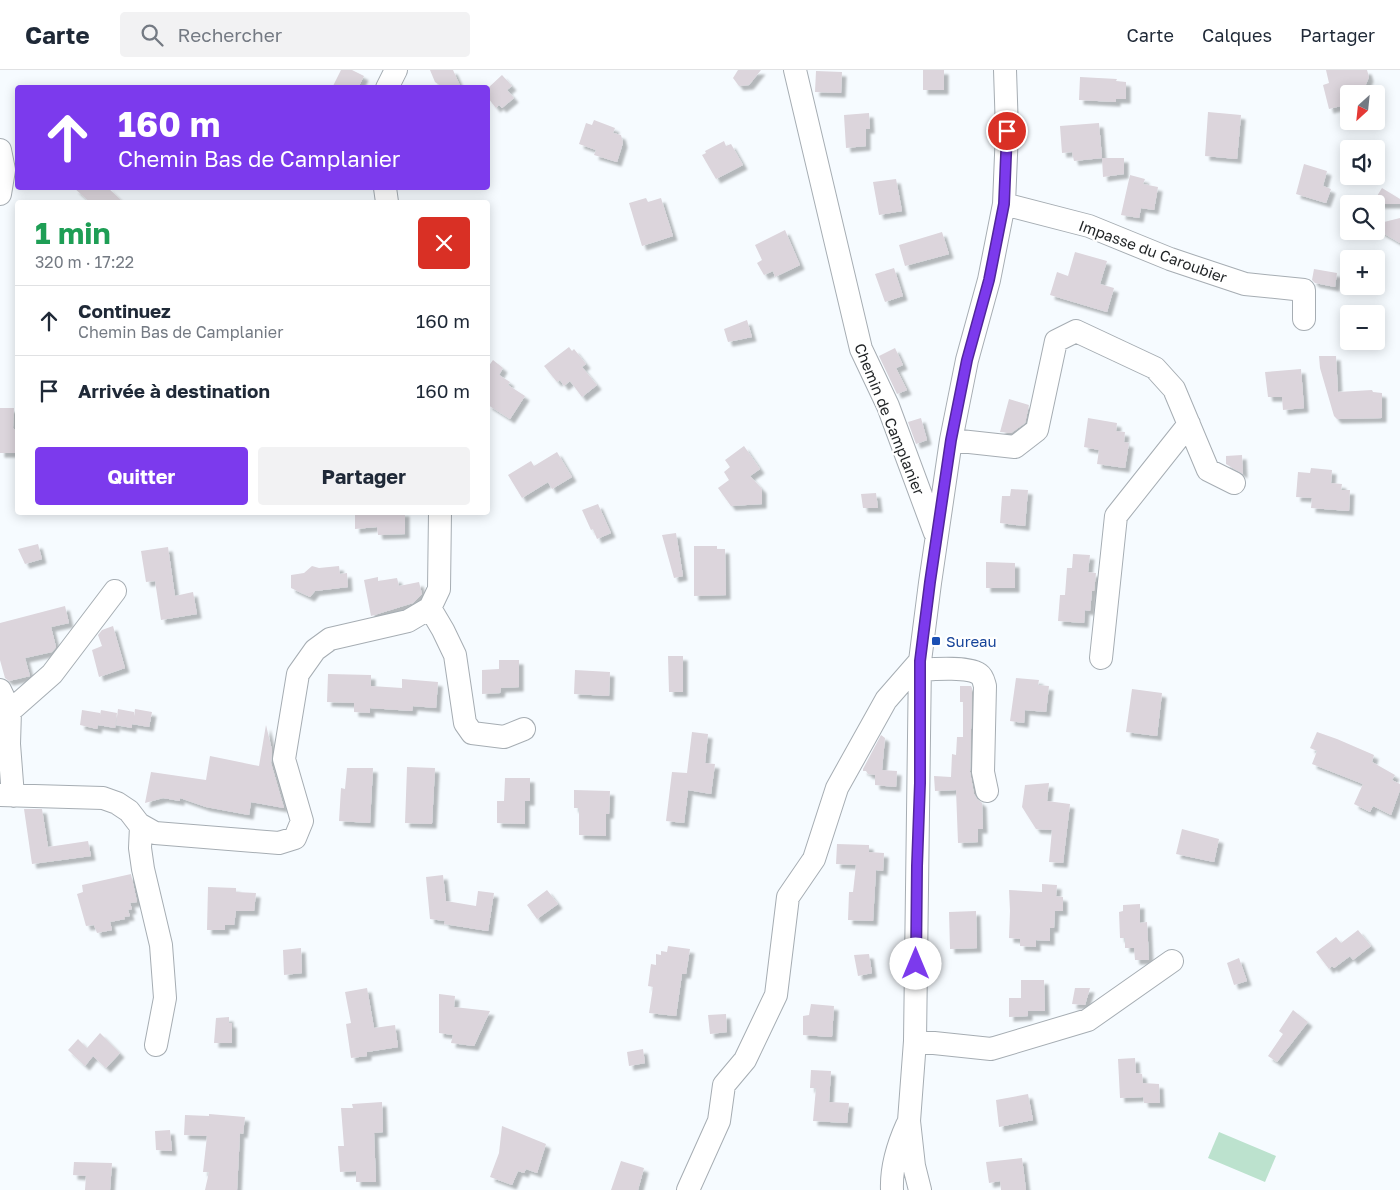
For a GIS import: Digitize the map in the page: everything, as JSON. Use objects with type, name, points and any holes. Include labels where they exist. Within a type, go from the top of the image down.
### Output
[{"type":"street","points":[[388,85],[396,70]]},
{"type":"street","name":"Chemin de Camplanier","points":[[794,70],[860,349],[888,406],[936,536],[921,666],[915,1041],[909,1121],[914,1166],[920,1190]]},
{"type":"street","points":[[936,536],[951,440],[967,360],[989,280],[1004,204],[1007,131],[1005,70]]},
{"type":"street","points":[[0,150],[4,170],[0,194]]},
{"type":"street","name":"Impasse du Caroubier","points":[[1004,204],[1089,226],[1170,259],[1245,284],[1304,290],[1304,319]]},
{"type":"street","points":[[951,440],[1015,447],[1037,430],[1056,341],[1076,332],[1155,368],[1174,389],[1208,470],[1234,483]]},
{"type":"street","points":[[1101,658],[1116,516],[1189,424]]},
{"type":"street","points":[[0,690],[10,710],[7,796],[103,798],[117,803],[129,811],[141,826],[155,833],[279,843],[296,838],[302,820],[284,759],[298,674],[315,650],[330,639],[408,621],[430,608],[439,589],[440,515]]},
{"type":"street","points":[[10,710],[52,674],[115,591]]},
{"type":"street","points":[[430,608],[444,630],[455,655],[465,723],[472,732],[504,737],[524,729]]},
{"type":"street","points":[[688,1190],[718,1121],[724,1086],[746,1060],[776,995],[788,897],[814,859],[836,788],[886,700],[921,666],[973,671],[981,675],[985,686],[983,772],[987,791]]},
{"type":"street","points":[[141,826],[140,848],[143,869],[161,945],[165,998],[156,1045]]},
{"type":"street","points":[[915,1041],[991,1049],[1088,1020],[1172,961]]},
{"type":"street","points":[[892,1190],[892,1176],[900,1141],[909,1121]]},
{"type":"street","points":[[896,1190],[914,1166]]},
{"type":"green space","points":[[1219,1132],[1276,1156],[1265,1182],[1208,1158]]},
{"type":"building","points":[[341,70],[352,70],[364,76],[360,85],[334,85]]},
{"type":"building","points":[[430,70],[453,70],[460,85],[440,85],[435,82]]},
{"type":"building","points":[[738,70],[761,70],[749,85],[739,86],[733,78]]},
{"type":"building","points":[[923,70],[944,70],[944,90],[923,90]]},
{"type":"building","points":[[1326,70],[1367,70],[1369,77],[1366,85],[1340,85],[1340,106],[1329,109],[1323,85],[1329,83]]},
{"type":"building","points":[[816,71],[842,72],[841,93],[815,92]]},
{"type":"building","points":[[502,75],[512,86],[507,90],[514,98],[502,108],[499,105],[496,108],[490,100],[490,86]]},
{"type":"building","points":[[1080,77],[1117,79],[1116,81],[1126,82],[1126,99],[1116,99],[1116,102],[1079,100]]},
{"type":"building","points":[[1208,112],[1241,115],[1237,159],[1205,156]]},
{"type":"building","points":[[869,113],[870,129],[866,129],[866,146],[846,148],[844,115]]},
{"type":"building","points":[[594,120],[615,128],[613,133],[621,135],[623,143],[617,162],[594,155],[596,150],[579,144],[586,123],[592,125]]},
{"type":"building","points":[[1099,123],[1102,158],[1074,161],[1072,152],[1062,153],[1060,126]]},
{"type":"building","points":[[724,141],[726,146],[731,144],[743,165],[716,179],[702,155],[706,153],[705,151]]},
{"type":"building","points":[[1102,158],[1124,158],[1124,174],[1103,177]]},
{"type":"building","points":[[1304,164],[1327,171],[1323,186],[1331,189],[1326,203],[1296,194]]},
{"type":"building","points":[[1130,175],[1145,179],[1143,184],[1158,187],[1154,210],[1141,208],[1139,218],[1121,215]]},
{"type":"building","points":[[896,179],[902,211],[879,215],[873,182]]},
{"type":"building","points":[[1382,188],[1400,199],[1400,204],[1385,204],[1385,195],[1378,195]]},
{"type":"building","points":[[76,190],[110,190],[121,200],[88,200]]},
{"type":"building","points":[[646,198],[648,202],[661,198],[673,236],[642,246],[629,203]]},
{"type":"building","points":[[1400,218],[1400,243],[1385,234],[1385,222]]},
{"type":"building","points":[[785,230],[800,265],[775,277],[773,271],[764,275],[757,263],[762,260],[755,245]]},
{"type":"building","points":[[942,232],[949,254],[905,266],[899,245]]},
{"type":"building","points":[[1075,252],[1107,261],[1100,284],[1114,288],[1107,312],[1050,295],[1057,272],[1068,276]]},
{"type":"building","points":[[894,268],[903,296],[885,302],[875,274]]},
{"type":"building","points":[[1314,269],[1337,273],[1335,287],[1315,283],[1312,280]]},
{"type":"building","points":[[747,320],[752,337],[728,342],[724,329]]},
{"type":"building","points":[[569,347],[572,351],[574,349],[586,364],[582,367],[597,385],[582,397],[570,381],[564,386],[560,380],[557,382],[544,366]]},
{"type":"building","points":[[895,348],[903,365],[896,368],[907,390],[897,394],[879,356]]},
{"type":"building","points":[[1319,356],[1336,356],[1338,392],[1372,390],[1373,392],[1382,393],[1382,418],[1337,419],[1334,416],[1320,368]]},
{"type":"building","points":[[493,360],[503,368],[499,375],[510,382],[508,385],[525,396],[510,419],[490,406],[490,364]]},
{"type":"building","points":[[1301,369],[1304,408],[1283,410],[1282,397],[1268,397],[1265,372]]},
{"type":"building","points":[[1009,399],[1029,405],[1025,423],[1011,433],[1000,432]]},
{"type":"building","points":[[0,408],[14,408],[15,453],[0,453]]},
{"type":"building","points":[[921,418],[927,440],[916,444],[908,422]]},
{"type":"building","points":[[1088,418],[1117,423],[1116,431],[1125,432],[1124,442],[1129,443],[1125,468],[1097,464],[1099,450],[1084,447]]},
{"type":"building","points":[[744,446],[760,469],[750,476],[762,489],[762,504],[731,506],[718,488],[729,480],[724,472],[730,467],[725,460]]},
{"type":"building","points":[[557,452],[572,477],[552,489],[548,482],[522,498],[508,475],[531,461],[534,466]]},
{"type":"building","points":[[1242,455],[1243,474],[1226,464],[1226,456]]},
{"type":"building","points":[[1311,468],[1332,470],[1331,483],[1342,484],[1341,490],[1350,490],[1349,511],[1311,508],[1312,498],[1296,497],[1298,472],[1310,473]]},
{"type":"building","points":[[1011,489],[1028,490],[1025,526],[1000,523],[1002,496],[1010,496]]},
{"type":"building","points":[[876,493],[878,508],[863,508],[861,494]]},
{"type":"building","points":[[598,504],[611,533],[597,539],[582,510]]},
{"type":"building","points":[[355,515],[405,515],[405,534],[378,535],[377,527],[355,529]]},
{"type":"building","points":[[676,533],[683,576],[674,578],[662,535]]},
{"type":"building","points":[[38,544],[42,559],[25,564],[18,549]]},
{"type":"building","points":[[694,546],[717,546],[717,549],[725,549],[726,595],[694,596]]},
{"type":"building","points":[[168,547],[175,596],[193,592],[197,614],[161,620],[155,581],[146,582],[141,551]]},
{"type":"building","points":[[1073,554],[1090,555],[1088,572],[1096,573],[1090,611],[1085,610],[1084,623],[1058,621],[1060,595],[1065,595],[1067,568],[1072,568]]},
{"type":"building","points":[[986,562],[1015,563],[1015,588],[986,588]]},
{"type":"building","points":[[312,566],[319,568],[339,566],[340,574],[347,573],[348,587],[315,591],[310,597],[291,588],[291,575],[304,573]]},
{"type":"building","points":[[378,577],[378,581],[397,578],[399,586],[419,582],[422,594],[413,603],[371,616],[364,580]]},
{"type":"building","points":[[65,606],[69,623],[51,627],[56,647],[52,652],[25,658],[30,676],[9,681],[5,678],[0,660],[0,623]]},
{"type":"building","points":[[113,626],[125,668],[99,677],[92,650],[102,646],[98,635],[102,630]]},
{"type":"building","points":[[668,656],[683,656],[683,692],[669,692]]},
{"type":"building","points":[[499,660],[519,660],[519,687],[501,688],[500,693],[482,694],[482,670],[499,669]]},
{"type":"building","points":[[575,670],[610,672],[609,696],[574,694]]},
{"type":"building","points":[[328,674],[371,675],[371,686],[402,688],[402,679],[438,682],[436,708],[413,706],[412,711],[370,708],[370,713],[354,712],[354,703],[327,702]]},
{"type":"building","points":[[1016,678],[1039,680],[1038,685],[1049,686],[1046,712],[1025,710],[1024,723],[1010,721]]},
{"type":"building","points":[[960,686],[971,686],[972,688],[970,772],[974,794],[982,803],[983,829],[978,829],[978,842],[958,843],[956,790],[935,791],[934,776],[951,777],[952,754],[956,755],[957,737],[963,737],[963,702],[960,702]]},
{"type":"building","points":[[1132,689],[1162,693],[1157,736],[1126,732]]},
{"type":"building","points":[[118,709],[134,712],[134,717],[135,709],[152,712],[149,727],[132,724],[132,728],[116,725]]},
{"type":"building","points":[[82,710],[100,713],[100,715],[101,710],[117,713],[115,728],[98,725],[97,729],[80,725]]},
{"type":"building","points":[[266,725],[272,750],[271,763],[284,808],[251,802],[249,815],[206,807],[180,798],[180,801],[163,798],[145,803],[151,772],[206,780],[210,756],[259,766]]},
{"type":"building","points":[[692,732],[708,734],[705,763],[715,764],[711,794],[688,790],[684,823],[666,821],[672,772],[687,773]]},
{"type":"building","points":[[1317,732],[1374,755],[1372,762],[1395,775],[1392,780],[1400,784],[1400,790],[1391,815],[1373,806],[1370,812],[1354,804],[1363,784],[1312,764],[1317,751],[1310,748]]},
{"type":"building","points":[[881,735],[885,738],[882,770],[897,771],[896,787],[875,785],[875,775],[863,771]]},
{"type":"building","points":[[407,767],[435,768],[432,824],[405,823]]},
{"type":"building","points":[[347,768],[373,768],[370,823],[339,821],[341,788],[345,789]]},
{"type":"building","points":[[505,778],[530,778],[530,801],[525,801],[525,824],[497,823],[497,801],[504,801]]},
{"type":"building","points":[[1049,783],[1047,801],[1070,804],[1063,863],[1049,862],[1052,830],[1036,829],[1022,807],[1025,785]]},
{"type":"building","points":[[574,790],[610,791],[609,814],[606,814],[606,836],[579,835],[579,808],[574,808]]},
{"type":"building","points":[[24,809],[42,809],[48,847],[88,841],[91,856],[32,864]]},
{"type":"building","points":[[1182,829],[1219,839],[1214,862],[1176,854]]},
{"type":"building","points":[[837,844],[869,845],[869,852],[884,853],[883,871],[876,870],[873,921],[848,920],[849,892],[853,892],[856,865],[836,864]]},
{"type":"building","points":[[131,874],[137,902],[130,903],[132,909],[128,910],[130,916],[110,922],[112,930],[97,933],[94,925],[86,926],[77,894],[83,892],[82,885]]},
{"type":"building","points":[[443,875],[446,901],[476,906],[478,891],[494,893],[488,931],[444,924],[445,921],[430,919],[426,877]]},
{"type":"building","points":[[1042,884],[1057,885],[1056,896],[1063,897],[1063,911],[1055,911],[1054,928],[1050,928],[1050,941],[1036,940],[1036,947],[1020,946],[1020,939],[1009,938],[1009,890],[1042,892]]},
{"type":"building","points":[[208,887],[236,888],[236,892],[256,893],[254,911],[236,911],[234,925],[225,925],[225,930],[207,930]]},
{"type":"building","points":[[547,890],[558,904],[537,919],[527,905]]},
{"type":"building","points":[[1140,904],[1140,923],[1147,922],[1149,960],[1135,960],[1134,948],[1125,948],[1125,938],[1120,938],[1119,912],[1123,911],[1123,905]]},
{"type":"building","points":[[976,911],[977,948],[950,949],[949,912]]},
{"type":"building","points":[[1358,930],[1371,946],[1353,960],[1350,956],[1334,968],[1332,966],[1329,969],[1316,952],[1336,937],[1341,943]]},
{"type":"building","points":[[668,946],[690,949],[686,974],[682,974],[676,1016],[649,1013],[653,987],[648,986],[651,964],[656,965],[656,954],[661,955],[661,951],[667,952]]},
{"type":"building","points":[[301,948],[302,973],[284,975],[283,950]]},
{"type":"building","points":[[869,954],[872,973],[858,976],[854,955]]},
{"type":"building","points":[[1239,958],[1247,981],[1234,985],[1227,963]]},
{"type":"building","points":[[1021,980],[1044,980],[1045,1011],[1028,1011],[1028,1016],[1009,1017],[1009,998],[1021,998]]},
{"type":"building","points":[[367,988],[374,1028],[395,1025],[398,1047],[367,1052],[367,1056],[351,1058],[346,1024],[351,1023],[345,992]]},
{"type":"building","points":[[1075,988],[1090,988],[1085,1005],[1072,1004]]},
{"type":"building","points":[[439,994],[455,996],[454,1007],[490,1011],[474,1046],[451,1043],[453,1035],[439,1033]]},
{"type":"building","points":[[811,1004],[834,1006],[832,1037],[803,1035],[803,1016],[809,1015]]},
{"type":"building","points":[[1293,1010],[1308,1022],[1277,1062],[1268,1056],[1283,1034],[1279,1031]]},
{"type":"building","points":[[726,1014],[727,1032],[710,1034],[708,1015]]},
{"type":"building","points":[[229,1017],[229,1023],[232,1023],[232,1043],[214,1043],[216,1018]]},
{"type":"building","points":[[100,1033],[120,1053],[106,1068],[93,1056],[85,1066],[68,1050],[78,1039],[87,1048]]},
{"type":"building","points":[[643,1049],[645,1063],[629,1066],[627,1052]]},
{"type":"building","points":[[1135,1058],[1136,1073],[1142,1074],[1143,1083],[1159,1084],[1160,1103],[1144,1103],[1143,1097],[1120,1098],[1118,1059]]},
{"type":"building","points":[[811,1070],[831,1071],[829,1102],[849,1103],[847,1123],[813,1121],[816,1088],[810,1088]]},
{"type":"building","points":[[1028,1094],[1033,1120],[999,1127],[996,1100]]},
{"type":"building","points":[[382,1102],[383,1132],[374,1133],[376,1182],[356,1182],[356,1171],[340,1172],[338,1146],[344,1146],[341,1108],[353,1108],[352,1104]]},
{"type":"building","points":[[209,1114],[245,1117],[243,1134],[240,1133],[237,1190],[205,1190],[209,1172],[203,1172],[207,1136],[184,1135],[185,1115],[209,1116]]},
{"type":"building","points":[[502,1126],[546,1144],[537,1173],[526,1169],[524,1173],[518,1171],[512,1185],[490,1177],[499,1153]]},
{"type":"building","points":[[170,1130],[172,1151],[156,1150],[155,1131]]},
{"type":"building","points":[[1022,1158],[1026,1190],[1001,1190],[1000,1181],[989,1183],[986,1162]]},
{"type":"building","points":[[621,1161],[644,1168],[638,1190],[611,1190]]},
{"type":"building","points":[[74,1162],[112,1163],[110,1190],[85,1190],[86,1176],[73,1175]]},
{"type":"place","name":"Sureau","points":[[936,641]]},
{"type":"route","points":[[916,964],[920,783],[920,661],[951,440],[967,360],[989,280],[1004,204],[1007,131]]}]
